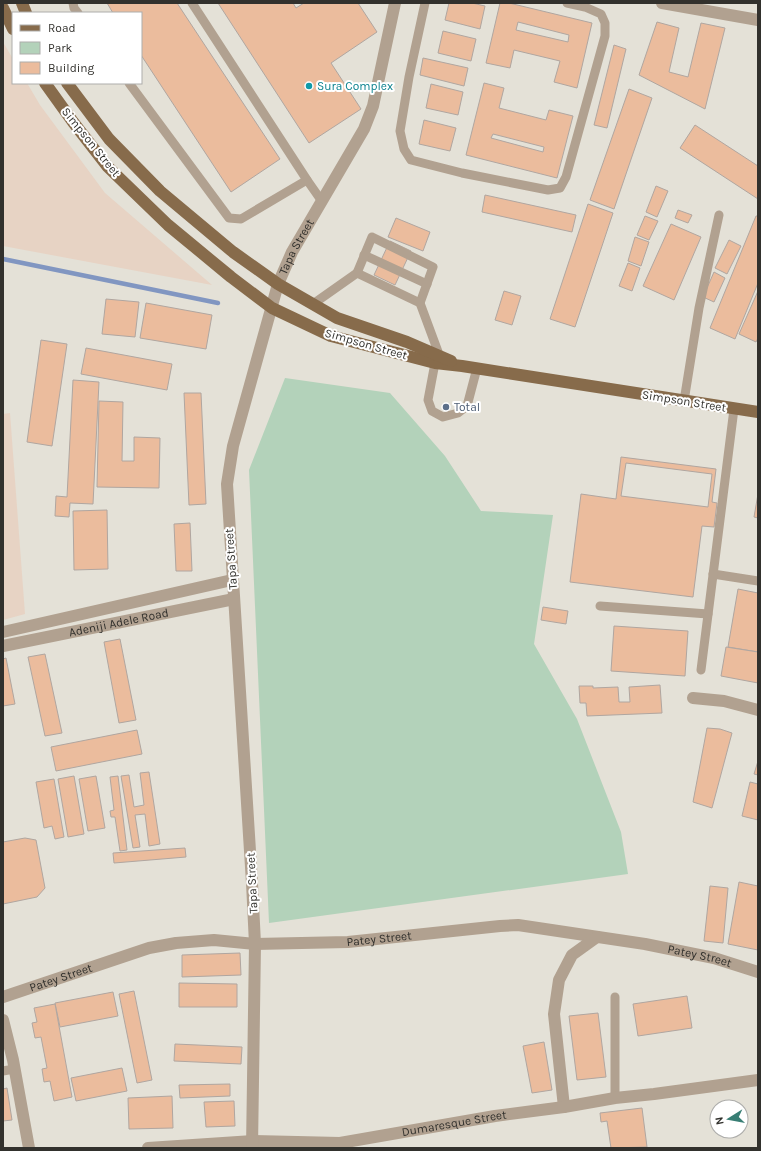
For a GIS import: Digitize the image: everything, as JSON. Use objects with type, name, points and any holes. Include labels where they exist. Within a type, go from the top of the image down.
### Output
[{"type":"main road","points":[[3,8],[12,27]]},
{"type":"main road","name":"Simpson Street","points":[[46,84],[108,167],[168,225],[231,277],[272,308],[331,336],[462,366],[758,412]]},
{"type":"main road","points":[[68,84],[109,139],[160,191],[233,252],[278,284],[337,318],[407,342],[438,360]]},
{"type":"street","name":"Tapa Street","points":[[252,1145],[255,944],[226,484],[233,446],[278,284],[292,252],[321,200],[364,129],[373,106],[395,3]]},
{"type":"street","points":[[662,3],[758,20]]},
{"type":"street","name":"Adeniji Adele Road","points":[[3,632],[232,580]]},
{"type":"street","name":"Adeniji Adele Road","points":[[3,646],[234,599]]},
{"type":"street","points":[[693,698],[724,701],[758,710]]},
{"type":"street","name":"Patey Street","points":[[3,997],[149,948],[176,943],[214,940],[255,944],[348,942],[518,925],[645,944],[714,958],[758,972]]},
{"type":"street","points":[[564,1107],[554,1014],[559,980],[572,955],[597,937]]},
{"type":"street","points":[[3,1020],[9,1070],[29,1148]]},
{"type":"street","name":"Dumaresque Street","points":[[148,1148],[252,1145],[340,1145],[495,1116],[564,1107],[615,1098],[758,1080]]},
{"type":"lane","points":[[73,3],[74,8],[77,12]]},
{"type":"lane","points":[[192,3],[321,200]]},
{"type":"lane","points":[[425,3],[409,77],[400,131],[404,149],[411,160],[462,173],[548,190],[560,188],[566,177],[605,36],[605,24],[601,14],[585,7],[568,3]]},
{"type":"lane","points":[[130,84],[228,218],[241,219],[307,180]]},
{"type":"lane","points":[[684,401],[699,308],[719,216]]},
{"type":"lane","points":[[313,304],[357,273],[372,237],[433,267],[420,303],[438,360],[428,400],[432,411],[443,417],[458,413],[467,406],[477,368]]},
{"type":"lane","points":[[364,255],[427,284]]},
{"type":"lane","points":[[357,273],[420,303]]},
{"type":"lane","points":[[701,670],[734,409]]},
{"type":"lane","points":[[713,574],[758,581]]},
{"type":"lane","points":[[600,606],[708,614]]},
{"type":"lane","points":[[615,997],[615,1098]]},
{"type":"shaded area","points":[[3,42],[12,57],[12,84],[28,84],[40,105],[105,193],[212,285],[3,246]]},
{"type":"shaded area","points":[[10,413],[25,614],[3,620],[3,414]]},
{"type":"green space","points":[[285,378],[390,393],[445,456],[481,511],[553,515],[534,644],[577,719],[621,832],[628,874],[269,923],[249,470]]},
{"type":"building","points":[[107,3],[177,3],[280,159],[231,192],[142,57],[142,12],[112,12]]},
{"type":"building","name":"Sura Complex","points":[[218,3],[293,3],[296,8],[304,3],[358,3],[377,32],[331,63],[361,109],[309,143]]},
{"type":"building","points":[[449,3],[472,3],[485,6],[480,29],[445,20]]},
{"type":"building","points":[[500,3],[509,3],[592,23],[577,88],[554,82],[560,61],[514,50],[510,68],[486,63]],"holes":[[[518,22],[569,35],[568,42],[516,30]]]},
{"type":"building","points":[[657,22],[679,28],[669,72],[688,77],[701,23],[725,28],[705,109],[639,75]]},
{"type":"building","points":[[443,31],[476,39],[471,61],[438,53]]},
{"type":"building","points":[[614,45],[626,49],[607,128],[594,125]]},
{"type":"building","points":[[423,58],[468,68],[464,86],[420,75]]},
{"type":"building","points":[[484,83],[504,88],[499,108],[546,120],[549,110],[573,116],[557,178],[466,155]],"holes":[[[493,134],[544,147],[543,152],[491,138]]]},
{"type":"building","points":[[431,84],[463,92],[458,115],[426,108]]},
{"type":"building","points":[[629,89],[652,98],[614,209],[590,200]]},
{"type":"building","points":[[424,120],[456,128],[450,151],[419,144]]},
{"type":"building","points":[[695,125],[758,166],[758,199],[680,148]]},
{"type":"building","points":[[656,186],[668,191],[657,217],[646,212]]},
{"type":"building","points":[[485,195],[576,215],[572,232],[482,212]]},
{"type":"building","points":[[588,204],[613,213],[575,327],[550,319]]},
{"type":"building","points":[[678,210],[692,215],[688,223],[675,218]]},
{"type":"building","points":[[645,216],[658,221],[649,240],[637,235]]},
{"type":"building","points":[[756,216],[758,216],[758,283],[735,339],[710,328]]},
{"type":"building","points":[[396,218],[430,232],[423,251],[388,237]]},
{"type":"building","points":[[671,224],[701,237],[674,300],[643,286]]},
{"type":"building","points":[[635,237],[649,242],[641,266],[628,261]]},
{"type":"building","points":[[729,240],[741,246],[727,274],[715,268]]},
{"type":"building","points":[[390,241],[411,251],[395,285],[374,275]]},
{"type":"building","points":[[628,263],[640,268],[632,291],[619,286]]},
{"type":"building","points":[[714,272],[725,278],[714,302],[703,297]]},
{"type":"building","points":[[504,291],[521,296],[512,325],[495,320]]},
{"type":"building","points":[[758,291],[758,338],[756,342],[739,334]]},
{"type":"building","points":[[106,299],[139,302],[135,337],[102,334]]},
{"type":"building","points":[[146,303],[212,315],[206,349],[140,338]]},
{"type":"building","points":[[41,340],[67,344],[52,446],[27,442]]},
{"type":"building","points":[[86,348],[172,364],[167,390],[81,374]]},
{"type":"building","points":[[73,380],[99,382],[93,504],[70,503],[69,517],[55,516],[56,496],[67,497]]},
{"type":"building","points":[[184,393],[201,393],[206,504],[189,505]]},
{"type":"building","points":[[99,401],[123,402],[122,461],[134,461],[134,437],[160,438],[159,488],[97,487]]},
{"type":"building","points":[[621,457],[716,469],[712,502],[717,503],[714,527],[702,526],[693,597],[570,582],[581,494],[616,499]],"holes":[[[626,463],[712,474],[708,507],[621,496]]]},
{"type":"building","points":[[758,494],[758,518],[754,517]]},
{"type":"building","points":[[107,510],[108,569],[74,570],[73,511]]},
{"type":"building","points":[[190,523],[192,571],[176,571],[174,524]]},
{"type":"building","points":[[738,589],[758,593],[758,652],[728,647]]},
{"type":"building","points":[[543,607],[568,611],[566,624],[541,620]]},
{"type":"building","points":[[614,626],[688,631],[685,676],[611,671]]},
{"type":"building","points":[[120,639],[136,720],[119,723],[104,642]]},
{"type":"building","points":[[726,647],[758,652],[758,683],[721,676]]},
{"type":"building","points":[[45,654],[62,733],[45,736],[28,657]]},
{"type":"building","points":[[6,658],[15,704],[3,706],[3,659]]},
{"type":"building","points":[[660,685],[662,713],[587,716],[586,703],[580,703],[579,686],[593,686],[593,688],[618,687],[619,702],[630,702],[629,687]]},
{"type":"building","points":[[707,728],[720,729],[732,733],[712,808],[693,802]]},
{"type":"building","points":[[137,730],[142,754],[56,771],[51,747]]},
{"type":"building","points":[[758,761],[758,775],[754,774]]},
{"type":"building","points":[[149,772],[160,844],[149,846],[145,814],[135,815],[140,847],[133,848],[121,776],[129,775],[134,807],[144,805],[140,773]]},
{"type":"building","points":[[74,776],[84,834],[68,837],[58,779]]},
{"type":"building","points":[[96,776],[105,828],[88,831],[79,779]]},
{"type":"building","points":[[118,776],[127,850],[120,851],[115,817],[111,817],[110,811],[114,810],[110,777]]},
{"type":"building","points":[[54,779],[64,837],[55,839],[52,826],[44,828],[36,782]]},
{"type":"building","points":[[750,782],[758,784],[758,820],[742,816]]},
{"type":"building","points":[[25,838],[36,840],[45,888],[37,897],[3,904],[3,842]]},
{"type":"building","points":[[185,848],[186,857],[114,863],[113,853]]},
{"type":"building","points":[[739,882],[758,886],[758,950],[728,944]]},
{"type":"building","points":[[710,886],[728,888],[723,943],[704,941]]},
{"type":"building","points":[[240,953],[241,975],[182,977],[182,955]]},
{"type":"building","points":[[179,983],[237,984],[237,1007],[179,1007]]},
{"type":"building","points":[[134,991],[152,1080],[137,1083],[119,994]]},
{"type":"building","points":[[113,992],[118,1016],[60,1027],[55,1003]]},
{"type":"building","points":[[687,996],[692,1028],[638,1036],[633,1004]]},
{"type":"building","points":[[55,1004],[72,1097],[54,1101],[50,1081],[44,1082],[42,1069],[47,1068],[41,1037],[35,1038],[32,1023],[37,1022],[34,1008]]},
{"type":"building","points":[[598,1013],[606,1077],[577,1080],[569,1016]]},
{"type":"building","points":[[544,1042],[552,1090],[532,1093],[523,1046]]},
{"type":"building","points":[[175,1044],[242,1047],[241,1064],[174,1061]]},
{"type":"building","points":[[122,1068],[127,1091],[76,1101],[71,1078]]},
{"type":"building","points":[[230,1084],[230,1096],[180,1098],[179,1085]]},
{"type":"building","points":[[7,1088],[12,1120],[3,1121],[3,1089]]},
{"type":"building","points":[[172,1096],[173,1128],[129,1129],[128,1098]]},
{"type":"building","points":[[234,1101],[235,1126],[206,1127],[204,1102]]},
{"type":"building","points":[[642,1108],[647,1147],[611,1148],[607,1121],[601,1122],[600,1113]]},
{"type":"waterway","points":[[3,259],[218,303]]},
{"type":"place","name":"Sura Complex","points":[[309,86]]},
{"type":"place","name":"Total","points":[[446,407]]}]
